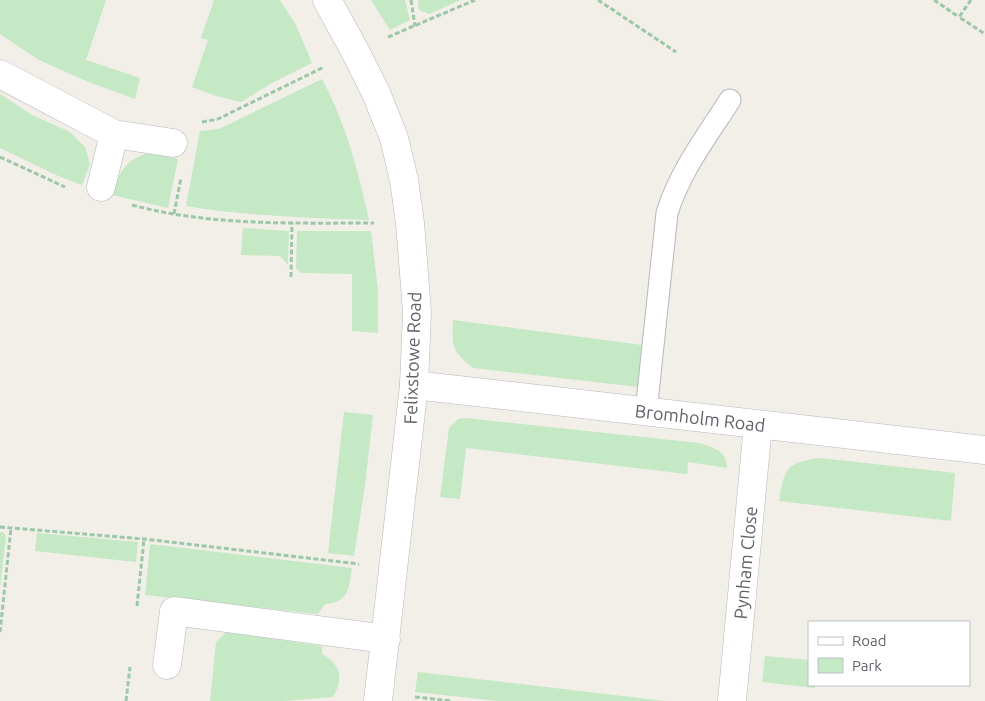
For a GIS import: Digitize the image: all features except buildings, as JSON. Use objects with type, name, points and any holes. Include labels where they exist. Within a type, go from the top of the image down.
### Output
[{"type":"street","name":"Felixstowe Road","points":[[327,0],[355,51],[394,138],[404,180],[410,222],[417,313],[414,385],[378,701]]},
{"type":"street","points":[[0,74],[114,134],[173,143]]},
{"type":"street","points":[[101,187],[114,134]]},
{"type":"street","name":"Bromholm Road","points":[[414,385],[985,450]]},
{"type":"street","name":"Pynham Close","points":[[732,701],[758,424]]},
{"type":"street","points":[[167,666],[174,612],[386,639]]},
{"type":"lane","points":[[646,412],[667,213],[673,193],[681,177],[730,100]]},
{"type":"path","points":[[411,0],[415,26]]},
{"type":"path","points":[[198,123],[218,119],[355,51],[475,0]]},
{"type":"path","points":[[598,0],[676,52]]},
{"type":"path","points":[[934,0],[985,34]]},
{"type":"path","points":[[959,17],[971,0]]},
{"type":"path","points":[[0,157],[67,188]]},
{"type":"path","points":[[130,205],[174,214],[259,223],[410,222]]},
{"type":"path","points":[[291,277],[292,223]]},
{"type":"path","points":[[0,527],[144,539],[394,568]]},
{"type":"path","points":[[0,632],[11,528]]},
{"type":"green space","points":[[0,0],[106,0],[86,60],[140,78],[135,99],[86,81],[39,60],[0,34]]},
{"type":"green space","points":[[214,0],[280,0],[296,25],[312,63],[274,82],[241,102],[216,96],[192,87],[208,40],[201,38]]},
{"type":"green space","points":[[371,0],[405,0],[410,20],[390,30]]},
{"type":"green space","points":[[418,0],[461,0],[429,14],[419,10]]},
{"type":"green space","points":[[322,79],[345,130],[369,220],[254,214],[186,206],[200,131],[219,129]]},
{"type":"green space","points":[[0,94],[32,115],[70,132],[85,147],[90,164],[82,185],[56,175],[0,148]]},
{"type":"green space","points":[[150,152],[178,159],[168,208],[112,195],[124,167],[134,159]]},
{"type":"green space","points":[[243,228],[289,231],[288,265],[280,256],[241,255]]},
{"type":"green space","points":[[297,231],[371,231],[378,290],[378,333],[352,331],[352,274],[301,273],[296,269]]},
{"type":"green space","points":[[453,320],[642,345],[638,387],[473,368],[460,357],[454,347]]},
{"type":"green space","points":[[344,412],[373,415],[354,556],[328,553]]},
{"type":"green space","points":[[465,418],[699,443],[722,453],[725,457],[727,468],[688,462],[687,474],[466,448],[460,499],[440,497],[449,428],[458,419]]},
{"type":"green space","points":[[820,458],[955,473],[951,521],[779,501],[785,474],[789,469],[800,462]]},
{"type":"green space","points":[[0,532],[3,532],[6,536],[0,588]]},
{"type":"green space","points":[[37,533],[138,542],[136,562],[35,551]]},
{"type":"green space","points":[[150,544],[352,568],[350,582],[346,593],[339,601],[325,604],[318,614],[145,595]]},
{"type":"green space","points":[[226,632],[322,646],[322,654],[333,662],[339,673],[339,684],[333,697],[284,701],[210,701],[216,642]]},
{"type":"green space","points":[[765,656],[808,660],[808,686],[815,686],[815,688],[762,682]]},
{"type":"green space","points":[[418,672],[665,701],[498,701],[415,692]]}]
